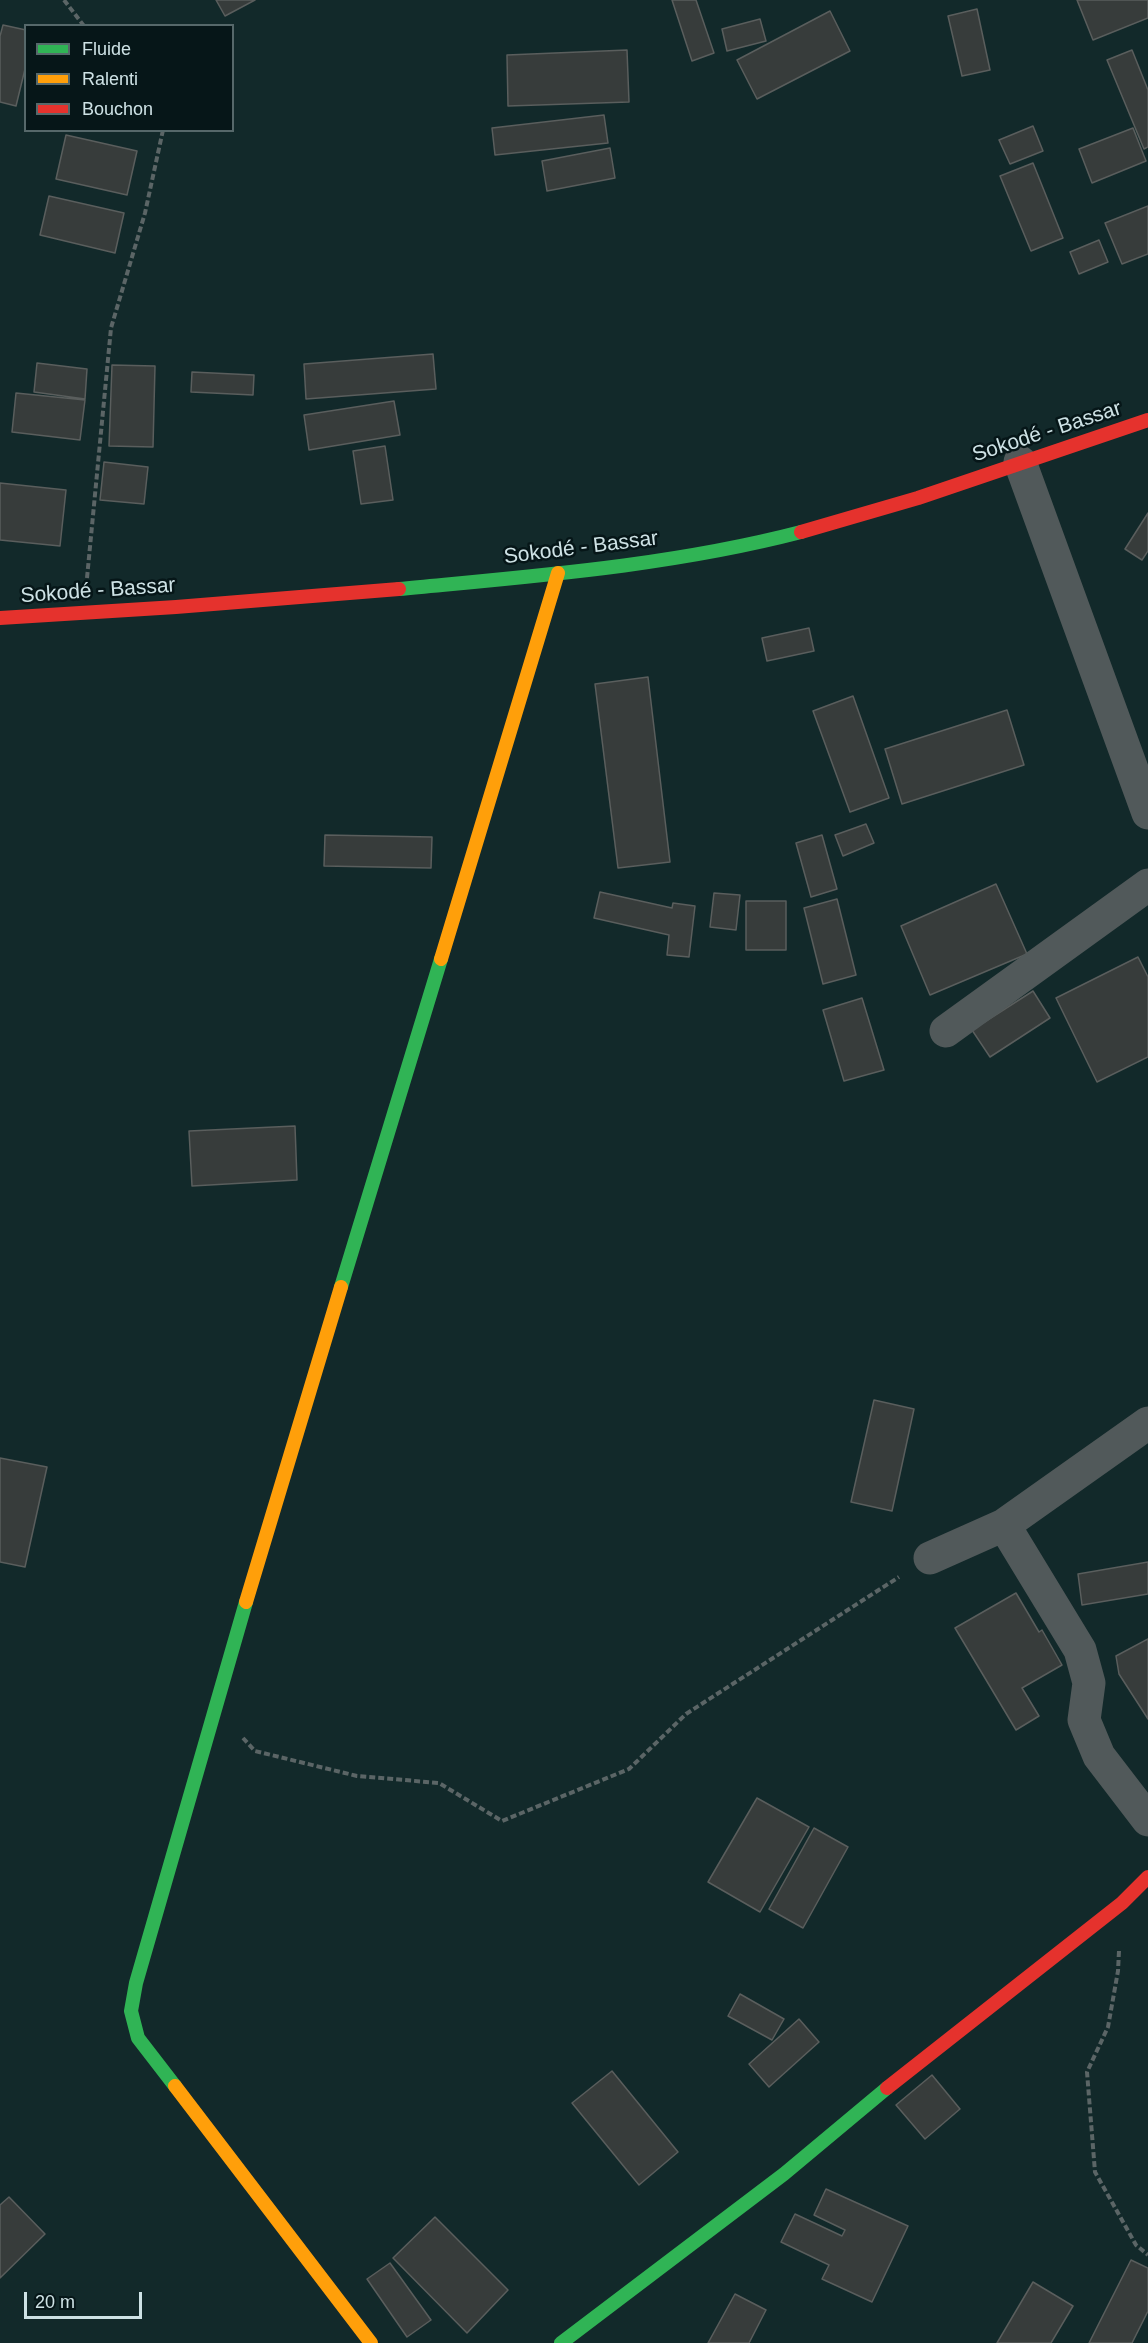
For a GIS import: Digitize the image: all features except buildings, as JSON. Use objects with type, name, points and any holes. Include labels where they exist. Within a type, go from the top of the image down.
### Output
[{"type":"street","name":"Sokodé - Bassar","points":[[0,618],[360,593],[558,573],[695,554],[776,538],[898,505],[1020,462],[1147,422]]},
{"type":"street","points":[[1020,462],[1148,813]]},
{"type":"street","points":[[371,2343],[138,2038],[131,2011],[136,1983],[214,1706],[558,573]]},
{"type":"street","points":[[946,1031],[1148,885]]},
{"type":"street","points":[[930,1558],[1004,1525],[1148,1423]]},
{"type":"street","points":[[1004,1525],[1080,1650],[1089,1683],[1084,1720],[1099,1756],[1148,1820]]},
{"type":"street","points":[[561,2343],[784,2174],[932,2051],[1122,1903],[1148,1877]]},
{"type":"path","points":[[64,0],[82,24]]},
{"type":"path","points":[[83,614],[111,328],[145,213],[163,132]]},
{"type":"path","points":[[214,1706],[255,1750],[357,1776],[439,1783],[502,1821],[629,1769],[686,1714],[930,1558]]},
{"type":"path","points":[[1122,1903],[1118,1971],[1108,2027],[1087,2072],[1095,2172],[1136,2245],[1148,2255]]},
{"type":"traffic: fast","points":[[399,589],[652,562],[752,544],[801,532]]},
{"type":"traffic: fast","points":[[341,1287],[441,959]]},
{"type":"traffic: fast","points":[[175,2086],[138,2038],[131,2011],[136,1983],[246,1602]]},
{"type":"traffic: fast","points":[[561,2343],[784,2174],[887,2088]]},
{"type":"traffic: slow","points":[[441,959],[558,573]]},
{"type":"traffic: slow","points":[[246,1602],[341,1287]]},
{"type":"traffic: slow","points":[[175,2086],[371,2343]]},
{"type":"traffic: jam","points":[[801,532],[918,498],[1148,420]]},
{"type":"traffic: jam","points":[[0,618],[399,589]]},
{"type":"traffic: jam","points":[[887,2088],[1122,1903],[1148,1877]]}]
